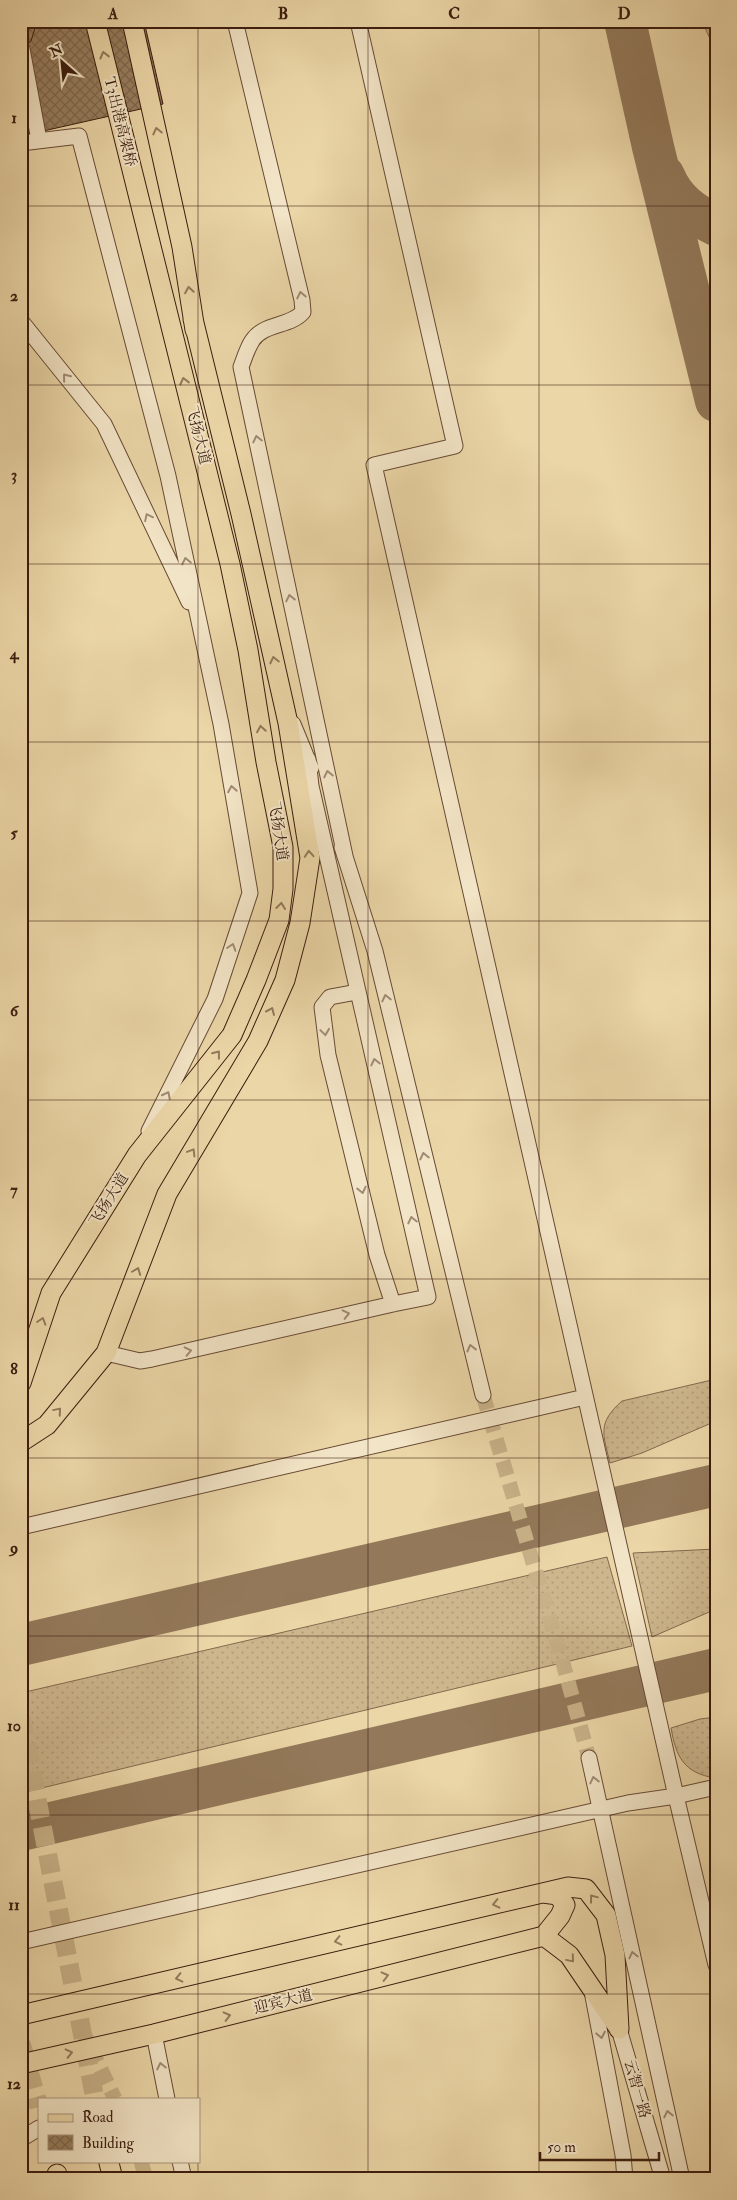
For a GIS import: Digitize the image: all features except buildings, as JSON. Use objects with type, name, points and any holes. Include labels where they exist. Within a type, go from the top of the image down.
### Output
[{"type":"main road","name":"T3出港高架桥","points":[[96,21],[144,222]]},
{"type":"main road","points":[[132,21],[182,247],[230,564]]},
{"type":"main road","name":"飞扬大道","points":[[21,1383],[52,1293],[137,1155],[232,1035],[279,920],[283,889],[283,848],[266,762],[248,650],[230,564],[144,222]]},
{"type":"main road","points":[[21,1442],[47,1425],[106,1353],[167,1194],[258,1041],[285,980],[300,923],[310,858],[282,698],[241,514],[193,319]]},
{"type":"main road","points":[[21,2015],[568,1887],[586,1889],[606,1915],[614,1955],[619,2029]]},
{"type":"main road","points":[[543,1893],[558,1895],[565,1905],[560,1916],[544,1936],[569,1955],[619,2029]]},
{"type":"main road","name":"迎宾大道","points":[[21,2064],[154,2034],[544,1936]]},
{"type":"street","points":[[235,21],[300,290],[303,312],[297,319],[269,328],[252,340],[241,367],[345,856]]},
{"type":"street","points":[[358,21],[455,446],[374,465],[585,1398],[716,1966]]},
{"type":"street","points":[[22,49],[39,140]]},
{"type":"street","points":[[21,143],[79,136],[168,476],[221,724],[250,894],[215,999],[137,1155]]},
{"type":"street","points":[[21,321],[104,424],[199,624]]},
{"type":"street","points":[[282,698],[308,759],[345,856],[375,951],[483,1395]]},
{"type":"street","points":[[106,1353],[140,1361],[393,1304],[428,1298],[417,1242],[357,992],[311,786],[308,759]]},
{"type":"street","points":[[357,992],[330,997],[322,1008],[328,1056],[377,1255],[393,1304]]},
{"type":"street","points":[[21,1527],[585,1398]]},
{"type":"street","points":[[589,1758],[682,2179]]},
{"type":"street","points":[[21,1942],[628,1803],[676,1796],[716,1787]]},
{"type":"street","points":[[592,1987],[623,2155],[625,2179]]},
{"type":"street","name":"云智一路","points":[[619,2029],[662,2179]]},
{"type":"street","points":[[154,2034],[168,2098]]},
{"type":"street","points":[[21,2140],[38,2129]]},
{"type":"street","points":[[180,2162],[184,2179]]},
{"type":"street","points":[[657,2179],[658,2162]]},
{"type":"shaded area","points":[[702,21],[716,21],[716,52]]},
{"type":"shaded area","points":[[716,1379],[716,1421],[642,1453],[610,1463],[604,1436],[605,1423],[622,1401]]},
{"type":"shaded area","points":[[716,1549],[716,1609],[652,1637],[633,1553]]},
{"type":"shaded area","points":[[607,1557],[632,1646],[21,1793],[21,1693]]},
{"type":"shaded area","points":[[716,1717],[715,1778],[696,1772],[683,1762],[676,1747],[671,1728],[700,1719]]},
{"type":"taxiway","points":[[625,21],[653,147],[716,401]]},
{"type":"taxiway","points":[[664,176],[673,193],[685,206],[716,225]]},
{"type":"taxiway","points":[[21,1645],[716,1485]]},
{"type":"taxiway","points":[[21,1830],[716,1669]]},
{"type":"tunnel","points":[[483,1395],[563,1663],[589,1758]]},
{"type":"tunnel","points":[[21,1717],[95,2098]]},
{"type":"tunnel","points":[[81,2028],[115,2098]]},
{"type":"tunnel","points":[[21,2043],[38,2103]]},
{"type":"tunnel","points":[[141,2162],[146,2179]]}]
